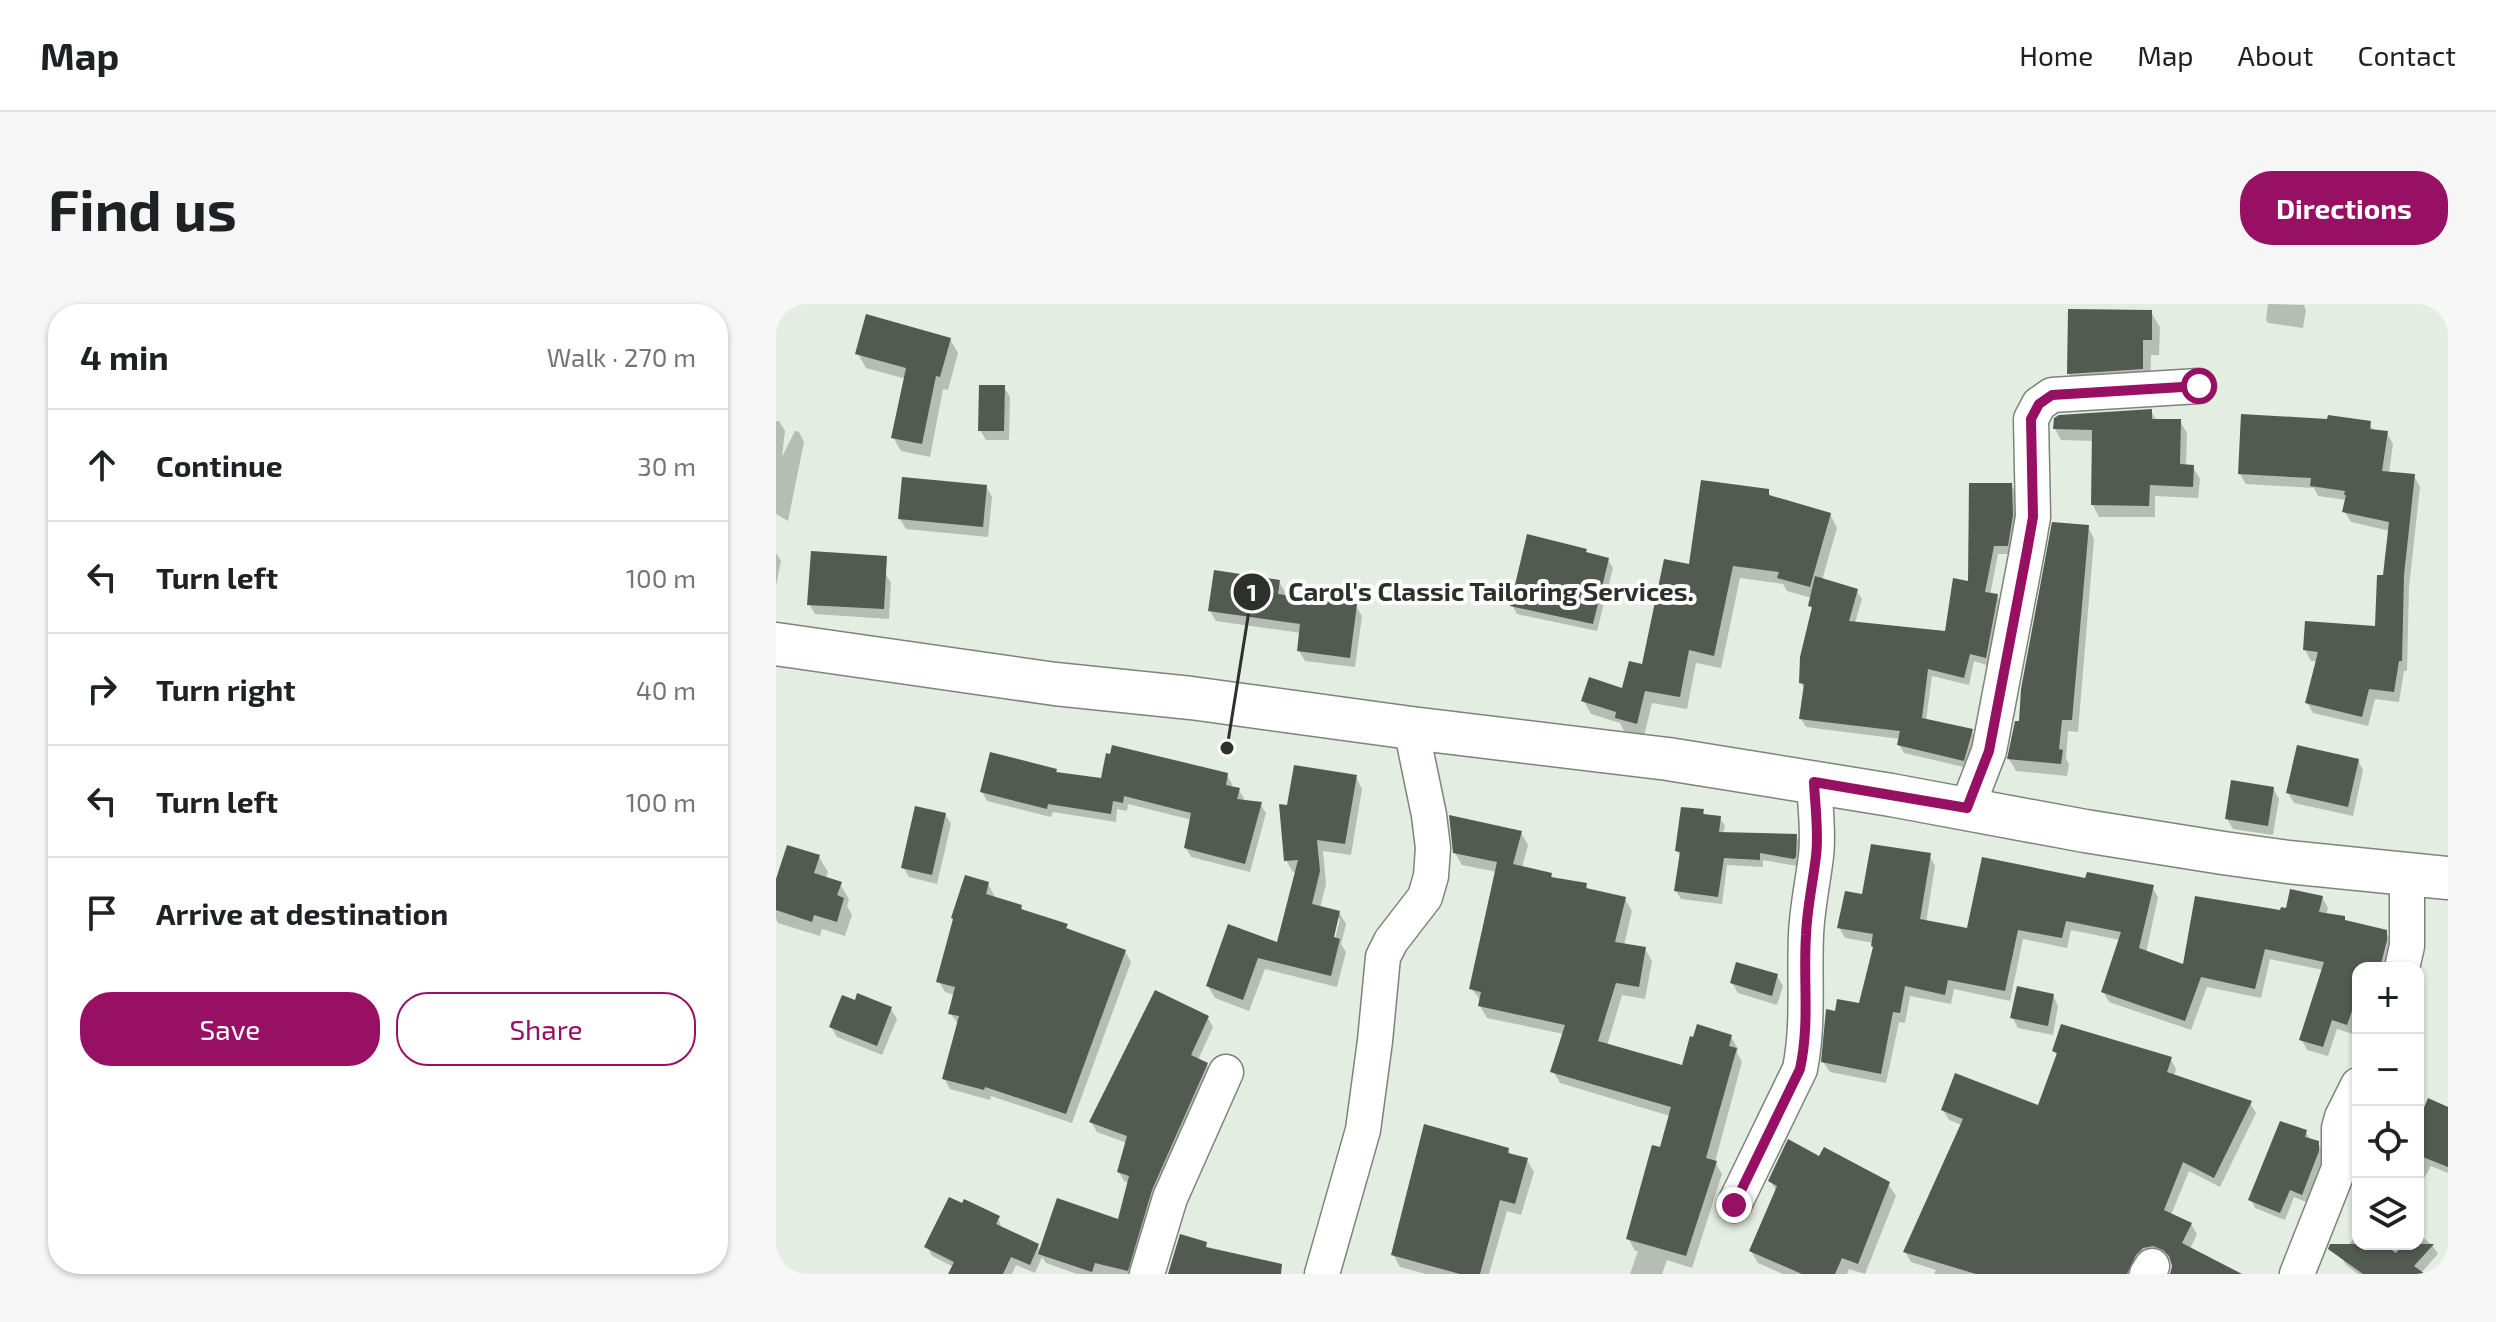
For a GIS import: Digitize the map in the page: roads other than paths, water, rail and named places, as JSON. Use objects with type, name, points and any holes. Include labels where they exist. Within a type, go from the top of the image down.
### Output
[{"type":"street","points":[[1967,808],[1989,751],[2027,551],[2033,517],[2031,419],[2039,404],[2052,395],[2199,386]]},
{"type":"street","points":[[776,644],[1040,682],[1582,747],[1739,769],[2223,853],[2448,878]]},
{"type":"street","points":[[1322,1274],[1363,1130],[1383,957],[1391,941],[1425,897],[1431,876],[1433,848],[1429,815],[1411,728]]},
{"type":"street","points":[[1734,1205],[1800,1069],[1805,1045],[1806,938],[1817,853],[1814,782]]},
{"type":"street","points":[[2403,962],[2407,946],[2407,873]]},
{"type":"street","points":[[1147,1274],[1170,1198],[1226,1072]]},
{"type":"street","points":[[2297,1274],[2339,1168],[2339,1128],[2352,1099]]},
{"type":"place","name":"Carol's Classic Tailoring Services.","points":[[1227,748]]}]
